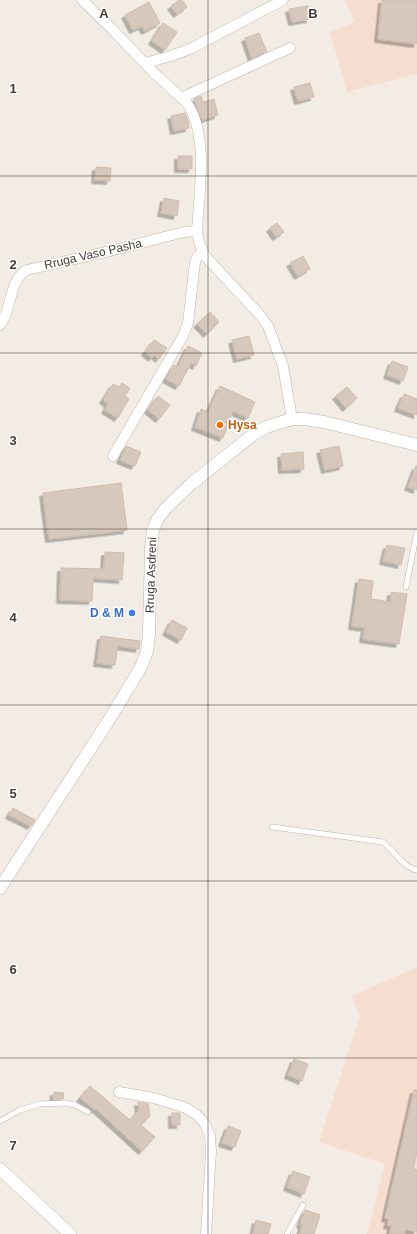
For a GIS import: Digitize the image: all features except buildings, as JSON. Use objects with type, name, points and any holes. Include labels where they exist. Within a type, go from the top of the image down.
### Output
[{"type":"street","points":[[82,0],[155,74],[182,98],[191,109],[200,144],[201,162],[197,231],[199,242],[204,254],[259,314],[268,326],[283,366],[292,419]]},
{"type":"street","points":[[145,63],[171,56],[192,48],[283,0]]},
{"type":"street","points":[[182,98],[290,48]]},
{"type":"street","name":"Rruga Vaso Pasha","points":[[0,325],[5,317],[18,276],[27,270],[184,232],[197,231]]},
{"type":"street","points":[[112,456],[183,336],[188,323],[195,262],[200,254],[204,254]]},
{"type":"street","name":"Rruga Asdreni","points":[[0,888],[109,720],[141,667],[147,651],[149,634],[151,548],[153,530],[157,520],[166,508],[191,484],[239,445],[266,427],[292,419],[324,422],[417,445]]},
{"type":"street","points":[[119,1092],[154,1098],[186,1108],[197,1115],[205,1124],[210,1136],[211,1151],[206,1234]]},
{"type":"street","points":[[0,1169],[70,1234]]},
{"type":"lane","points":[[406,586],[417,532]]},
{"type":"lane","points":[[272,827],[383,842],[395,852],[408,867],[417,870]]},
{"type":"lane","points":[[0,1120],[20,1110],[40,1104],[65,1102],[75,1104],[88,1112]]},
{"type":"lane","points":[[287,1234],[303,1205]]},
{"type":"shaded area","points":[[345,0],[417,0],[417,74],[347,92],[330,32],[355,22]]},
{"type":"shaded area","points":[[417,967],[417,1234],[367,1234],[385,1164],[319,1142],[360,1017],[352,996]]},
{"type":"place","name":"Hysa","points":[[220,425]]},
{"type":"place","name":"D & M","points":[[132,613]]}]
